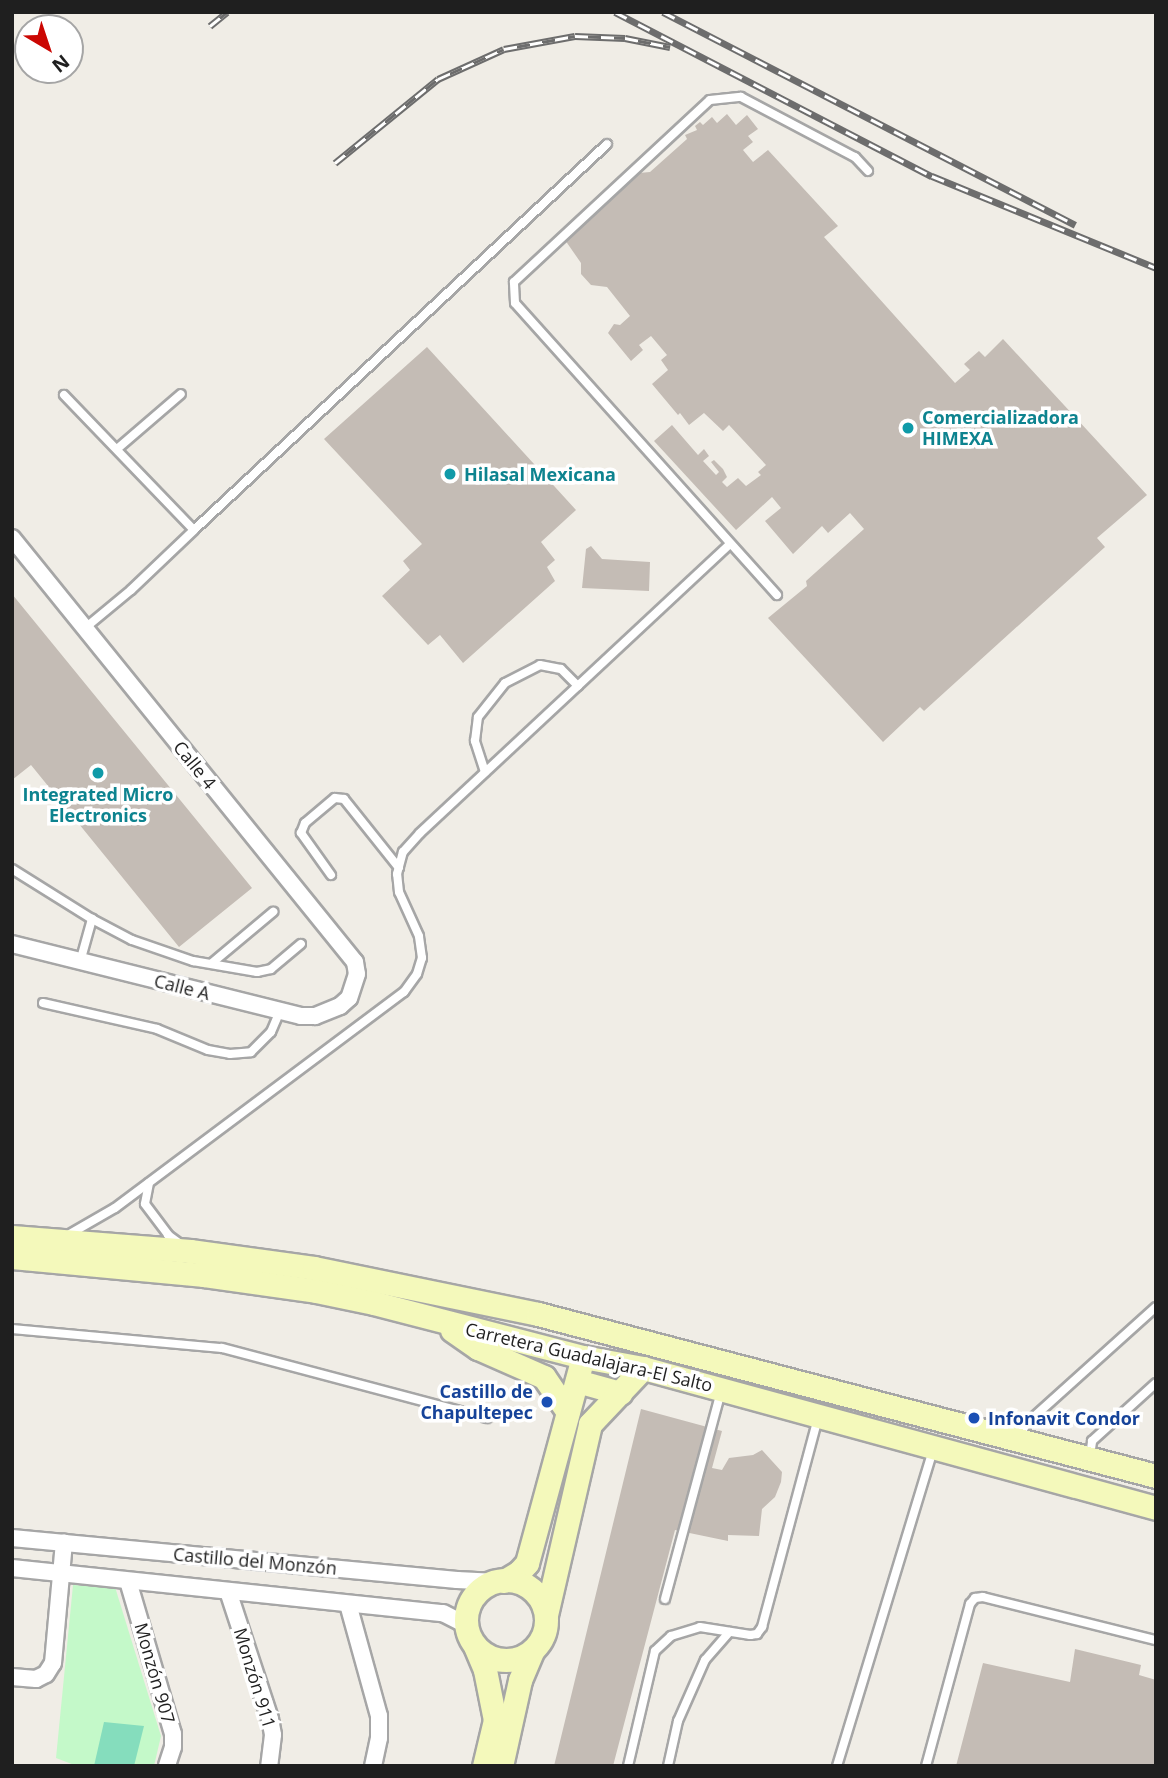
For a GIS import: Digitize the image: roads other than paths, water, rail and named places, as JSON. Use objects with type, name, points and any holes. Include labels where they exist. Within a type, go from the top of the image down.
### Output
[{"type":"main road","name":"Carretera Guadalajara-El Salto","points":[[12,1237],[190,1251],[314,1268],[538,1314],[1156,1476]]},
{"type":"main road","name":"Carretera Guadalajara-El Salto","points":[[12,1257],[204,1275],[316,1291],[583,1357],[643,1368],[1156,1508]]},
{"type":"main road","points":[[441,1322],[478,1348],[544,1377],[568,1412]]},
{"type":"main road","points":[[484,1766],[495,1720],[485,1670],[471,1635],[468,1608],[475,1596],[519,1572],[527,1563],[583,1357]]},
{"type":"main road","points":[[501,1766],[520,1680],[533,1650],[541,1640],[590,1424],[643,1368]]},
{"type":"main road","points":[[577,1381],[620,1392]]},
{"type":"main road","points":[[501,1581],[523,1584],[534,1592],[546,1615]]},
{"type":"main road","points":[[471,1635],[497,1659],[510,1660],[533,1650]]},
{"type":"street","name":"Calle 4","points":[[12,538],[355,962],[357,974],[349,998]]},
{"type":"street","name":"Calle A","points":[[12,944],[281,1011],[315,1016],[334,1009],[349,998]]},
{"type":"street","name":"Castillo del Monzón","points":[[12,1538],[457,1580],[501,1581]]},
{"type":"street","points":[[12,1677],[36,1679],[46,1674],[53,1663],[64,1543]]},
{"type":"street","name":"Castillo del Monzón","points":[[12,1568],[443,1613],[471,1635]]},
{"type":"street","name":"Monzón 907","points":[[128,1581],[173,1734],[173,1747],[167,1766]]},
{"type":"street","name":"Monzón 911","points":[[228,1591],[270,1719],[273,1735],[268,1766]]},
{"type":"street","points":[[348,1604],[379,1716],[379,1738],[373,1766]]},
{"type":"lane","points":[[778,595],[515,303],[514,282],[710,100],[741,97],[855,157],[868,171]]},
{"type":"lane","points":[[85,628],[131,590],[302,433],[607,144]]},
{"type":"lane","points":[[117,449],[181,394]]},
{"type":"lane","points":[[64,395],[194,530]]},
{"type":"lane","points":[[57,1241],[97,1219],[149,1183],[404,992],[417,974],[422,958],[415,925],[399,892],[399,868],[403,852],[420,833],[730,544]]},
{"type":"lane","points":[[485,772],[475,741],[478,717],[505,682],[540,665],[561,669],[578,686]]},
{"type":"lane","points":[[331,876],[301,833],[304,823],[335,798],[344,800],[399,868]]},
{"type":"lane","points":[[12,869],[92,919],[132,940],[193,961],[212,962],[257,972],[271,969],[301,944]]},
{"type":"lane","points":[[212,962],[273,912]]},
{"type":"lane","points":[[80,962],[92,919]]},
{"type":"lane","points":[[43,1003],[158,1029],[208,1050],[230,1054],[251,1052],[271,1032],[281,1011]]},
{"type":"lane","points":[[149,1183],[145,1204],[168,1235],[190,1251]]},
{"type":"lane","points":[[1017,1440],[1027,1423],[1156,1307]]},
{"type":"lane","points":[[12,1329],[222,1348],[487,1418]]},
{"type":"lane","points":[[1089,1459],[1092,1441],[1156,1383]]},
{"type":"lane","points":[[666,1599],[722,1389]]},
{"type":"lane","points":[[628,1766],[655,1651],[671,1636],[700,1627],[750,1635],[757,1634],[762,1627],[819,1416]]},
{"type":"lane","points":[[837,1766],[934,1447]]},
{"type":"lane","points":[[926,1766],[970,1604],[975,1598],[983,1597],[1156,1640]]},
{"type":"lane","points":[[668,1766],[678,1721],[705,1660],[729,1632]]},
{"type":"railway","points":[[210,26],[227,12]]},
{"type":"railway","points":[[615,12],[932,176],[1156,268]]},
{"type":"railway","points":[[663,12],[1075,225]]},
{"type":"railway","points":[[335,163],[438,79],[504,49],[575,36],[625,38],[670,47]]},
{"type":"place","name":"Comercializadora HIMEXA","points":[[908,428]]},
{"type":"place","name":"Hilasal Mexicana","points":[[450,474]]},
{"type":"place","name":"Integrated Micro Electronics","points":[[98,773]]},
{"type":"place","name":"Castillo de Chapultepec","points":[[547,1402]]},
{"type":"place","name":"Infonavit Condor","points":[[974,1418]]}]
